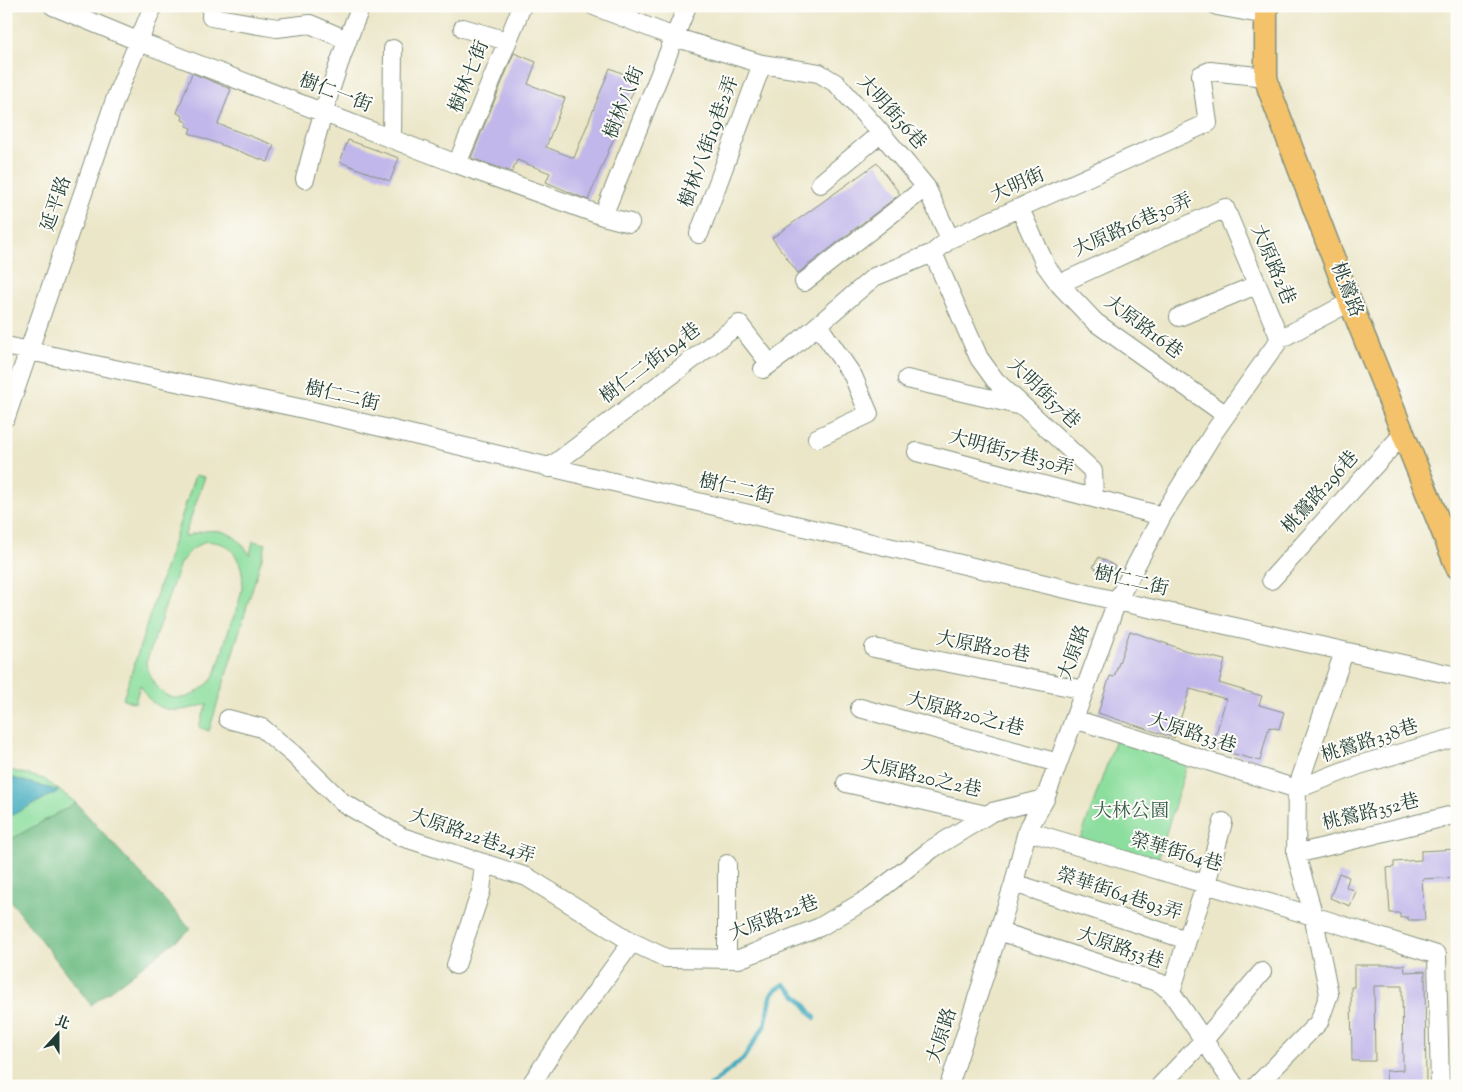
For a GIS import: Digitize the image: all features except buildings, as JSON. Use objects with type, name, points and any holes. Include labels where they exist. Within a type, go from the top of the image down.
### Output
[{"type":"main road","name":"桃鶯路","points":[[1266,11],[1266,77],[1350,302],[1457,567]]},
{"type":"street","name":"樹仁一街","points":[[53,6],[140,42],[457,164],[603,216],[630,223]]},
{"type":"street","name":"延平路","points":[[6,417],[116,97],[140,42],[153,6]]},
{"type":"street","points":[[212,6],[211,17],[277,28],[310,24],[347,40]]},
{"type":"street","points":[[305,180],[322,112],[361,6]]},
{"type":"street","name":"樹林七街","points":[[457,164],[522,6]]},
{"type":"street","name":"大明街56巷","points":[[594,6],[674,37],[762,64],[819,73],[836,84],[881,132],[926,187],[950,239]]},
{"type":"street","name":"樹林八街","points":[[603,216],[687,6]]},
{"type":"street","points":[[1217,6],[1266,11]]},
{"type":"street","points":[[463,28],[507,42]]},
{"type":"street","points":[[392,139],[393,49]]},
{"type":"street","name":"樹林八街19巷2弄","points":[[699,234],[762,64]]},
{"type":"street","name":"大明街","points":[[766,367],[784,354],[874,277],[934,253],[950,239],[1208,123],[1201,75],[1210,71],[1266,77]]},
{"type":"street","points":[[820,184],[881,132]]},
{"type":"street","points":[[804,282],[926,187]]},
{"type":"street","name":"大原路16巷30弄","points":[[1059,284],[1225,208]]},
{"type":"street","name":"大原路2巷","points":[[1225,208],[1280,339]]},
{"type":"street","name":"大原路16巷","points":[[1020,209],[1046,266],[1059,284],[1095,322],[1226,415]]},
{"type":"street","name":"大明街57巷","points":[[934,253],[979,358],[995,380],[1093,471],[1094,498]]},
{"type":"street","points":[[1179,317],[1256,284]]},
{"type":"street","name":"大原路","points":[[949,1086],[1014,883],[1027,831],[1045,799],[1117,601],[1162,516],[1226,415],[1280,339],[1350,302]]},
{"type":"street","name":"樹仁二街194巷","points":[[550,468],[739,324],[766,367]]},
{"type":"street","points":[[816,438],[869,414],[853,376],[818,325]]},
{"type":"street","name":"樹仁二街","points":[[6,346],[313,411],[1117,601],[1457,676]]},
{"type":"street","points":[[908,379],[1023,406]]},
{"type":"street","name":"桃鶯路296巷","points":[[1271,580],[1403,434]]},
{"type":"street","name":"大明街57巷30弄","points":[[917,452],[1094,498]]},
{"type":"street","points":[[1094,498],[1162,516]]},
{"type":"street","name":"大原路20巷","points":[[874,648],[1084,690]]},
{"type":"street","points":[[1256,1086],[1319,1022],[1329,994],[1313,916],[1296,854],[1297,789],[1344,652]]},
{"type":"street","name":"大原路20之1巷","points":[[860,708],[1058,763]]},
{"type":"street","name":"大原路22巷24弄","points":[[228,719],[262,728],[293,754],[342,802],[402,837],[527,877],[632,942]]},
{"type":"street","name":"大原路33巷","points":[[1074,719],[1297,789]]},
{"type":"street","name":"桃鶯路338巷","points":[[1297,789],[1359,765],[1457,737]]},
{"type":"street","name":"大原路20之2巷","points":[[846,783],[986,815]]},
{"type":"street","name":"大原路22巷","points":[[632,942],[666,958],[739,960],[820,927],[869,898],[932,849],[986,815],[1045,799]]},
{"type":"street","name":"桃鶯路352巷","points":[[1296,854],[1457,814]]},
{"type":"street","points":[[1187,940],[1206,884],[1223,822]]},
{"type":"street","name":"榮華街64巷","points":[[1027,831],[1437,954],[1440,1086]]},
{"type":"street","points":[[456,965],[481,891],[484,863]]},
{"type":"street","points":[[727,864],[727,959]]},
{"type":"street","name":"榮華街64巷93弄","points":[[1014,883],[1187,940],[1172,992]]},
{"type":"street","name":"大原路53巷","points":[[998,931],[1160,983],[1172,992],[1235,1086]]},
{"type":"street","points":[[530,1086],[550,1054],[632,942]]},
{"type":"street","points":[[1160,1086],[1204,1040],[1262,972]]},
{"type":"green space","points":[[195,475],[205,477],[184,537],[204,531],[222,531],[237,539],[250,555],[253,541],[266,544],[209,731],[199,727],[207,704],[184,710],[169,710],[162,708],[149,699],[140,685],[135,703],[123,699]],"holes":[[[206,541],[221,544],[228,547],[234,553],[241,568],[242,587],[240,597],[219,664],[211,680],[191,695],[174,698],[166,695],[159,689],[149,673],[146,663],[180,563],[191,550]]]},
{"type":"green space","name":"大林公園","points":[[1117,736],[1190,755],[1156,866],[1079,843]]},
{"type":"green space","points":[[6,769],[44,779],[76,803],[6,842]]},
{"type":"green space","points":[[76,803],[191,929],[91,1005],[6,895],[6,842]]},
{"type":"water","points":[[6,776],[59,791],[6,818]]},
{"type":"waterway","points":[[710,1086],[743,1059],[765,1025],[772,993],[784,984],[801,1000],[815,1018]]}]
